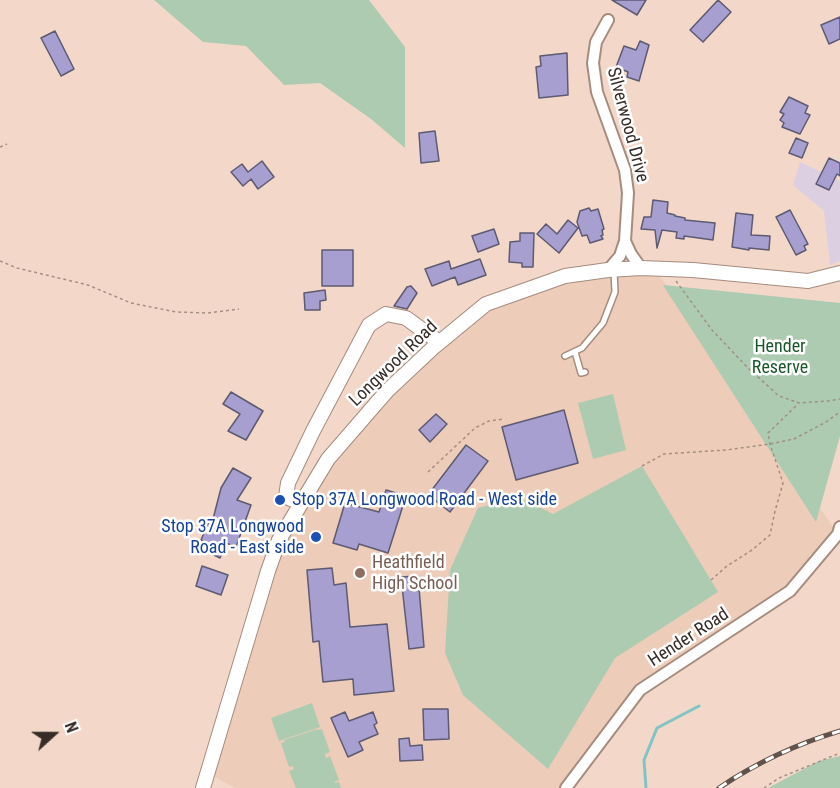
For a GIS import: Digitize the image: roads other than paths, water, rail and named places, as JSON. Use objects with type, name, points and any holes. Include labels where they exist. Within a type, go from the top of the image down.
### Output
[{"type":"street","name":"Silverwood Drive","points":[[608,20],[596,42],[593,63],[597,92],[625,170],[628,193],[625,241],[620,256],[611,270]]},
{"type":"street","points":[[625,241],[641,268]]},
{"type":"street","name":"Longwood Road","points":[[203,788],[279,540],[328,459],[387,391],[439,342],[486,304],[565,276],[611,270],[641,268],[693,270],[808,281],[840,273]]},
{"type":"street","points":[[301,503],[286,497],[288,483],[369,325],[386,315],[406,318],[439,342]]},
{"type":"street","name":"Hender Road","points":[[566,788],[640,690],[790,591],[838,534],[840,527]]},
{"type":"lane","points":[[566,356],[582,348],[603,323],[615,292],[611,270]]},
{"type":"lane","points":[[575,352],[581,373],[585,372]]},
{"type":"waterway","points":[[646,788],[644,760],[657,728],[699,706]]},
{"type":"railway","points":[[719,788],[777,755],[840,731]]},
{"type":"place","name":"Stop 37A Longwood Road - West side","points":[[280,500]]},
{"type":"place","name":"Stop 37A Longwood Road - East side","points":[[316,537]]},
{"type":"place","name":"Heathfield High School","points":[[360,573]]},
{"type":"park label","name":"Hender Reserve","points":[[780,357]]}]
